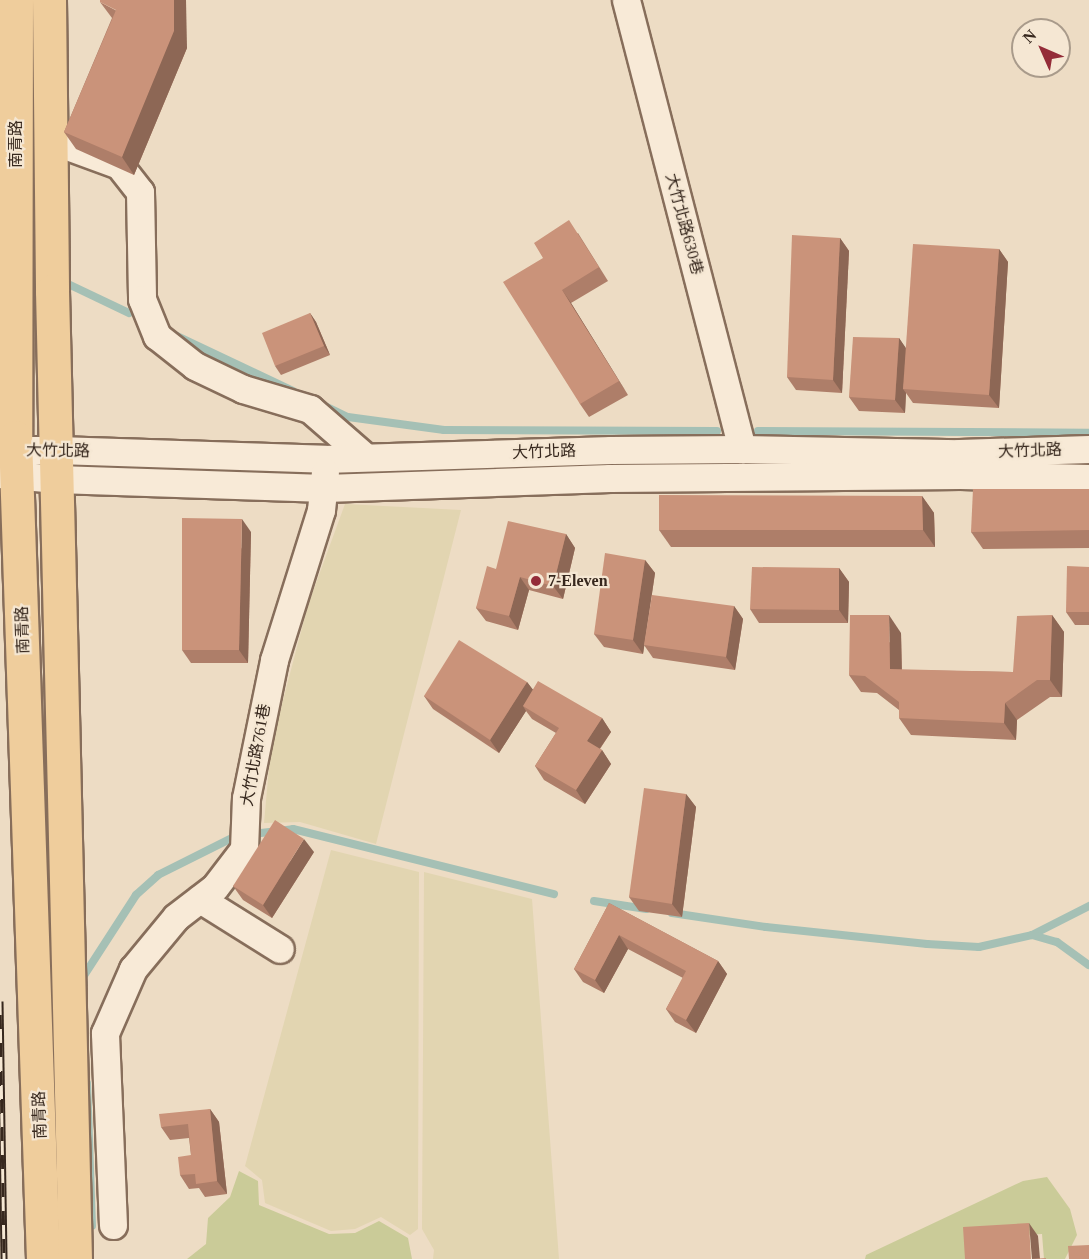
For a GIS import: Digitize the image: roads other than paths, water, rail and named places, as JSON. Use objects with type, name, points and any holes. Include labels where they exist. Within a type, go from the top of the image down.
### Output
[{"type":"main road","name":"南青路","points":[[16,0],[8,464],[43,1201],[43,1259]]},
{"type":"main road","points":[[49,0],[75,1259]]},
{"type":"street","name":"大竹北路630巷","points":[[626,0],[742,449]]},
{"type":"street","points":[[51,140],[119,165],[140,192],[142,299],[157,336],[195,366],[243,389],[310,409],[364,456]]},
{"type":"street","name":"大竹北路","points":[[8,464],[742,449],[959,453],[1089,449]]},
{"type":"street","name":"大竹北路761巷","points":[[113,1225],[105,1033],[133,969],[176,917],[215,887],[244,849],[246,798],[274,660],[321,510],[325,488],[324,459]]},
{"type":"street","name":"大竹北路","points":[[57,464],[325,488],[610,478],[960,474],[1089,478]]},
{"type":"street","points":[[200,899],[280,949]]},
{"type":"waterway","points":[[66,283],[129,313]]},
{"type":"waterway","points":[[175,335],[293,391]]},
{"type":"waterway","points":[[323,405],[348,417],[444,430],[717,431]]},
{"type":"waterway","points":[[758,431],[1089,433]]},
{"type":"waterway","points":[[261,833],[293,829],[554,894]]},
{"type":"waterway","points":[[84,984],[83,977],[136,895],[158,875],[232,838]]},
{"type":"waterway","points":[[594,901],[646,909]]},
{"type":"waterway","points":[[672,913],[766,927],[927,944],[979,947],[1032,935],[1089,906]]},
{"type":"waterway","points":[[1032,935],[1057,942],[1089,965]]},
{"type":"waterway","points":[[87,1083],[92,1226]]},
{"type":"railway","points":[[0,1001],[4,1259]]},
{"type":"place","name":"7-Eleven","points":[[536,581]]}]
